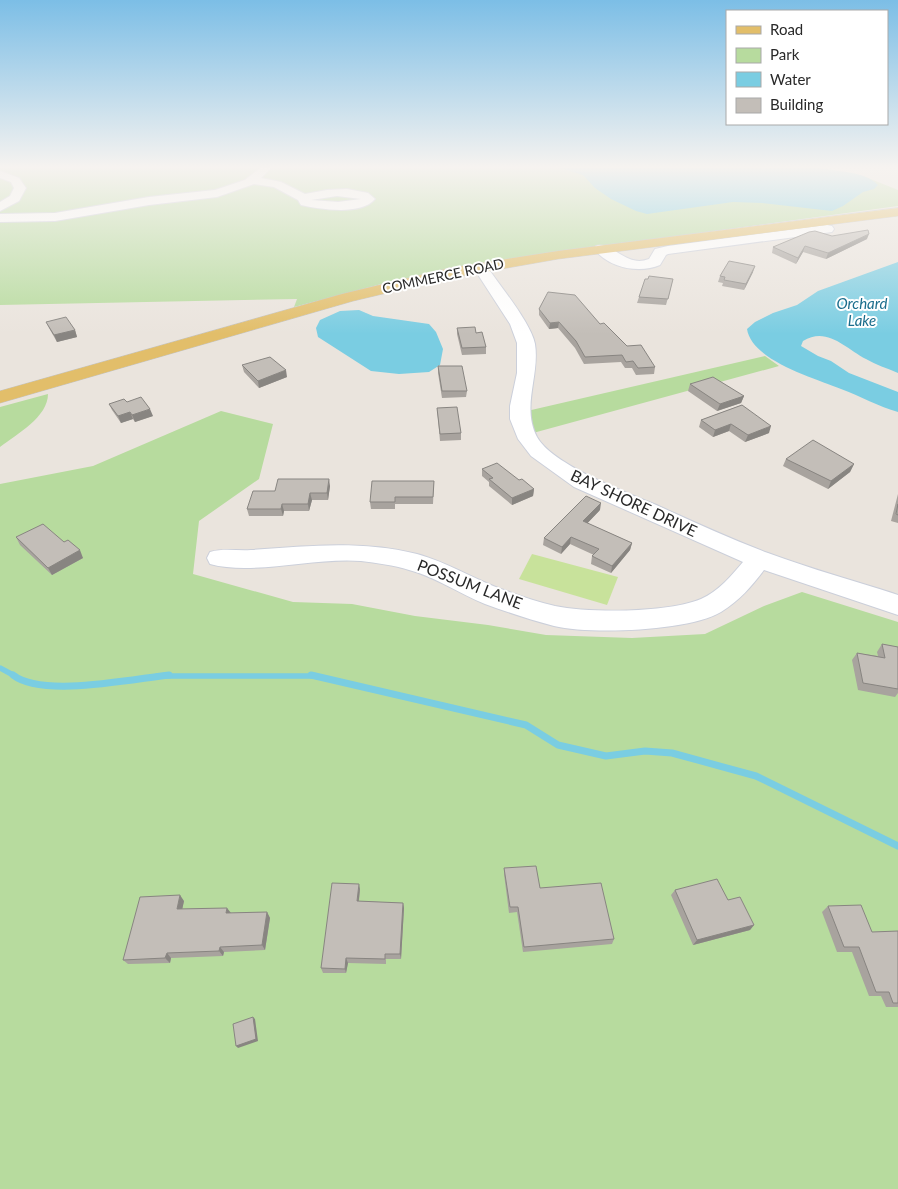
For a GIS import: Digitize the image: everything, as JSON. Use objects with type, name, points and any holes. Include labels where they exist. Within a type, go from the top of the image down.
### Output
[{"type":"main road","name":"COMMERCE ROAD","points":[[0,397],[348,297],[480,267],[605,249],[822,223]]},
{"type":"street","points":[[605,249],[620,261],[646,266],[655,262],[660,252],[668,250],[827,229]]},
{"type":"street","name":"BAY SHORE DRIVE","points":[[480,267],[518,324],[526,343],[526,374],[520,406],[520,419],[528,439],[538,452],[582,482],[759,559],[898,605]]},
{"type":"street","name":"POSSUM LANE","points":[[219,558],[248,559],[327,552],[361,553],[415,562],[494,597],[555,616],[583,619],[636,620],[679,615],[710,606],[735,589],[759,559]]},
{"type":"green space","points":[[0,223],[770,223],[488,262],[389,282],[294,307],[297,299],[0,305]]},
{"type":"green space","points":[[765,356],[779,366],[533,433],[527,411]]},
{"type":"green space","points":[[48,394],[47,402],[37,417],[23,431],[0,447],[0,407]]},
{"type":"green space","points":[[221,411],[273,424],[259,479],[199,521],[193,574],[293,602],[352,604],[415,616],[488,625],[546,635],[632,638],[705,634],[764,606],[802,592],[898,622],[898,1189],[0,1189],[0,484],[93,466]]},
{"type":"green space","points":[[532,554],[618,577],[607,605],[519,579]]},
{"type":"water","name":"Orchard Lake","points":[[898,262],[898,373],[870,361],[828,337],[812,337],[803,341],[801,346],[831,361],[849,373],[898,392],[898,412],[786,367],[760,350],[751,340],[747,329],[755,322],[773,313],[797,305],[818,291]]},
{"type":"water","points":[[359,310],[373,316],[429,324],[436,332],[443,349],[440,365],[429,372],[399,374],[371,371],[318,337],[316,328],[320,320],[340,311]]},
{"type":"building","points":[[868,230],[869,234],[828,253],[805,246],[798,258],[773,247],[809,232],[815,231],[832,236]]},
{"type":"building","points":[[729,261],[755,266],[746,284],[724,280],[725,277],[720,276]]},
{"type":"building","points":[[649,276],[673,279],[668,299],[639,297],[645,279],[648,279]]},
{"type":"building","points":[[548,292],[575,295],[600,324],[604,323],[627,346],[641,345],[655,367],[638,368],[633,361],[626,362],[622,355],[585,357],[576,341],[559,322],[550,323],[539,309]]},
{"type":"building","points":[[66,317],[75,330],[54,335],[46,322]]},
{"type":"building","points":[[475,327],[476,333],[482,332],[486,347],[462,348],[457,328]]},
{"type":"building","points":[[270,357],[286,370],[258,381],[242,365]]},
{"type":"building","points":[[438,366],[462,366],[467,391],[442,391]]},
{"type":"building","points":[[713,377],[744,396],[720,404],[690,384]]},
{"type":"building","points":[[141,397],[150,409],[132,415],[130,412],[118,416],[109,404],[124,399],[127,402]]},
{"type":"building","points":[[742,405],[771,426],[748,435],[731,424],[715,430],[701,420]]},
{"type":"building","points":[[457,407],[461,433],[440,434],[437,408]]},
{"type":"building","points":[[813,440],[854,464],[831,481],[786,459]]},
{"type":"building","points":[[497,463],[534,489],[512,498],[489,479],[493,478],[482,469]]},
{"type":"building","points":[[278,479],[329,479],[327,493],[310,493],[308,504],[282,504],[281,509],[247,509],[253,491],[275,491]]},
{"type":"building","points":[[372,481],[434,481],[433,497],[395,497],[395,502],[370,502]]},
{"type":"building","points":[[586,496],[601,503],[583,521],[632,543],[612,566],[592,556],[599,549],[571,537],[562,547],[544,538]]},
{"type":"building","points":[[43,524],[64,542],[68,540],[80,550],[48,568],[16,537]]},
{"type":"building","points":[[882,644],[898,647],[898,689],[863,683],[857,653],[885,658]]},
{"type":"building","points":[[536,866],[540,888],[601,883],[614,939],[524,947],[518,907],[510,907],[504,868]]},
{"type":"building","points":[[717,879],[728,900],[740,897],[754,925],[697,940],[675,890]]},
{"type":"building","points":[[332,883],[359,884],[357,901],[403,903],[400,954],[385,954],[385,959],[346,958],[345,969],[321,968]]},
{"type":"building","points":[[180,895],[177,909],[227,908],[226,913],[267,912],[262,945],[220,947],[219,951],[167,953],[165,958],[123,960],[140,897]]},
{"type":"building","points":[[861,905],[872,932],[898,931],[898,1003],[893,1003],[889,992],[876,992],[859,947],[844,947],[828,906]]},
{"type":"building","points":[[253,1017],[256,1039],[236,1046],[233,1024]]},
{"type":"waterway","points":[[0,668],[15,676]]},
{"type":"waterway","points":[[162,676],[169,675]]},
{"type":"waterway","points":[[311,675],[315,676]]},
{"type":"waterway","points":[[15,676],[27,682],[65,686],[111,683],[162,676]]},
{"type":"waterway","points":[[157,676],[162,676]]},
{"type":"waterway","points":[[162,676],[315,676]]},
{"type":"waterway","points":[[315,676],[526,725],[558,745],[606,756],[645,751],[672,753],[756,776],[898,846]]}]
